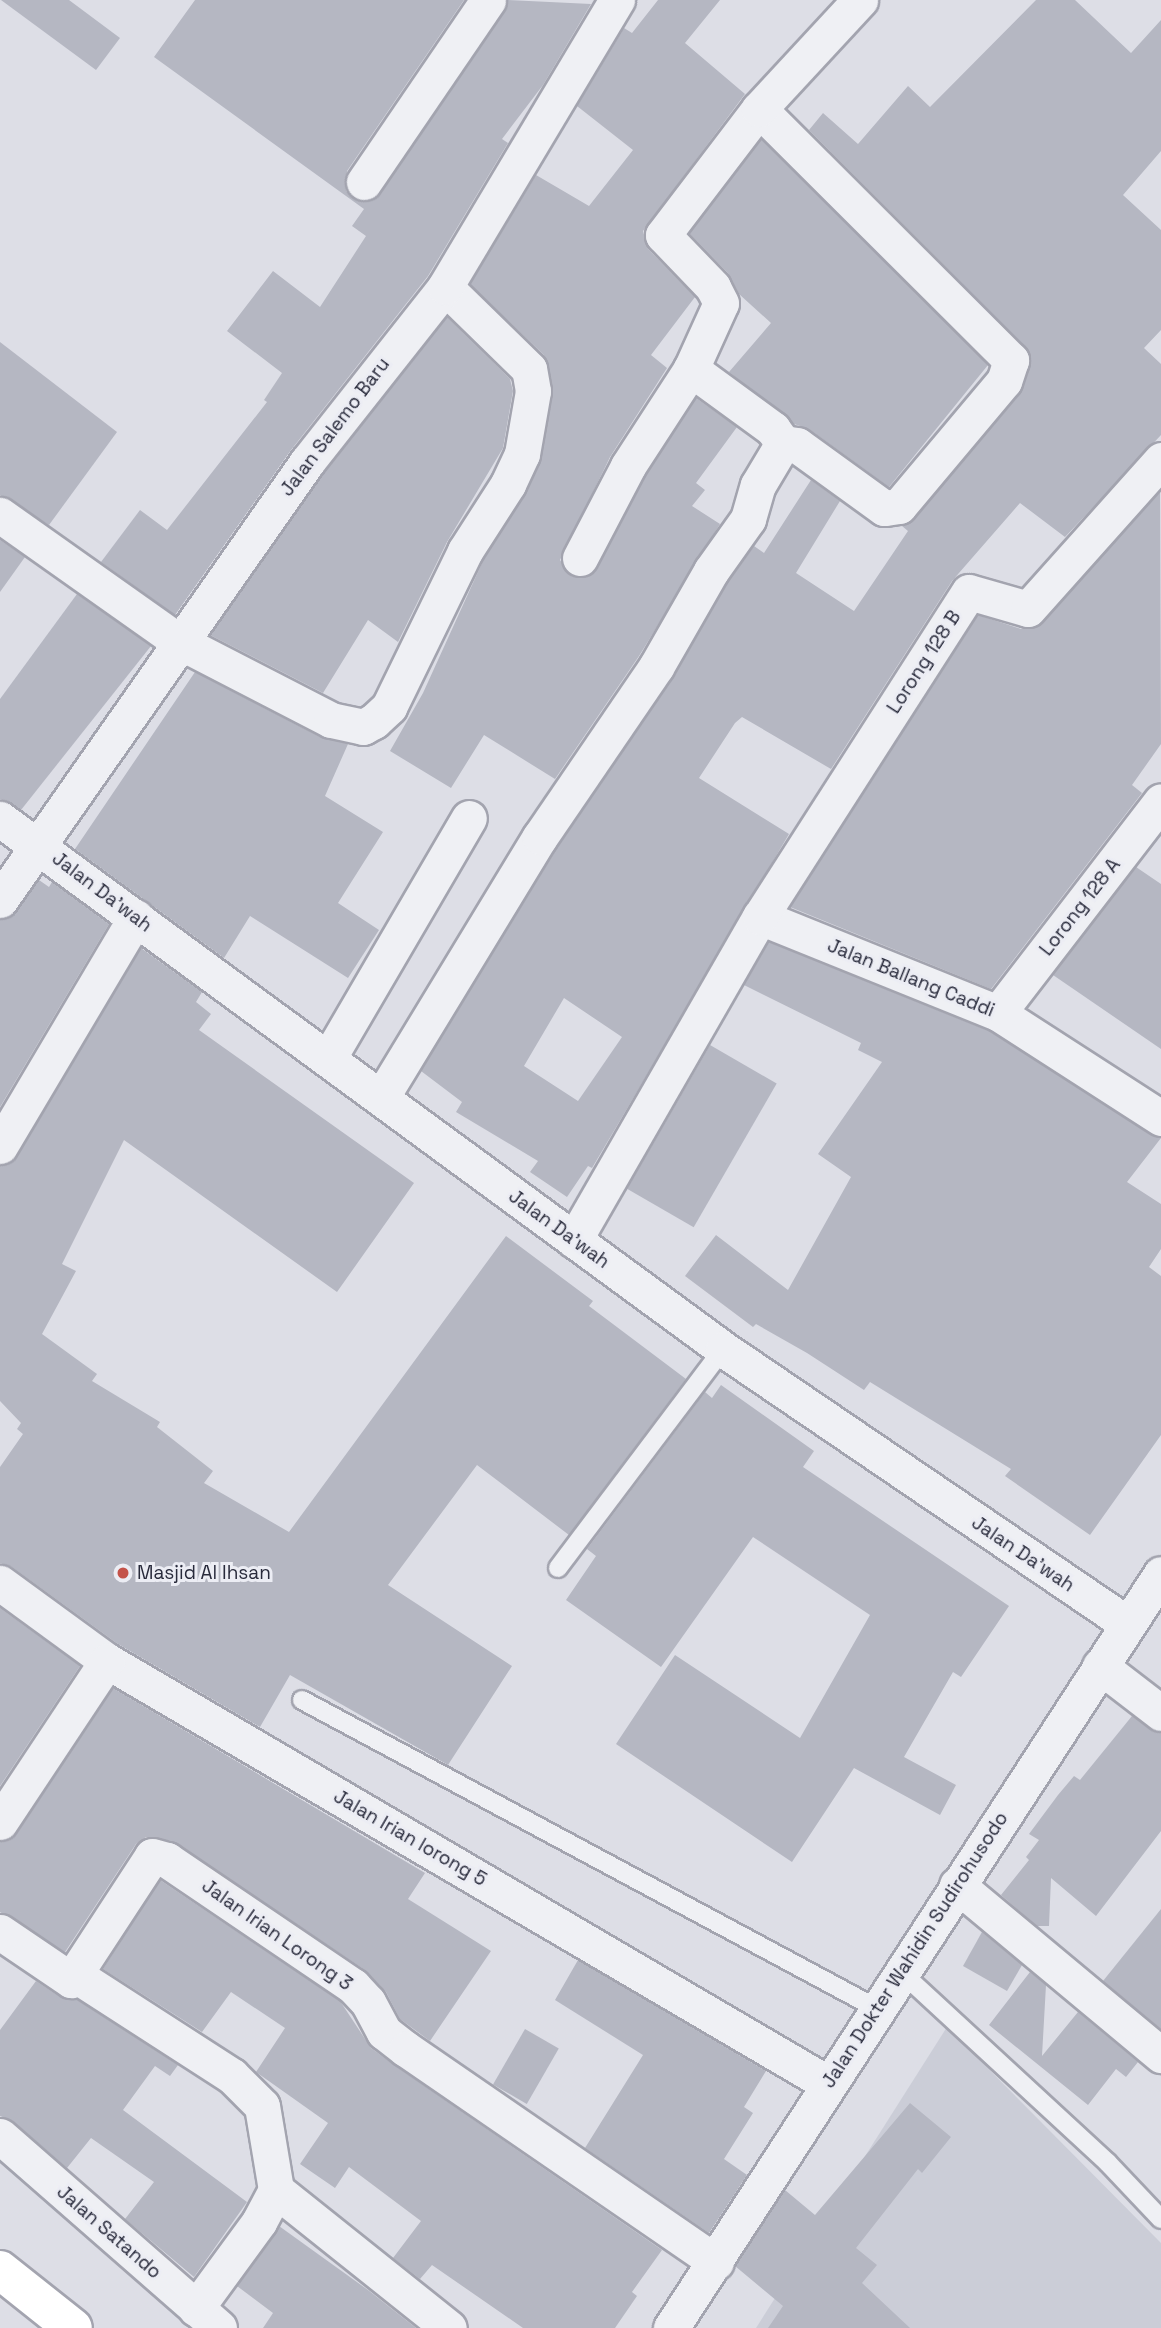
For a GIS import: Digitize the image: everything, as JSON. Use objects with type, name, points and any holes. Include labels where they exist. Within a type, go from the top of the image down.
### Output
[{"type":"highway","points":[[0,2270],[74,2328]]},
{"type":"street","points":[[364,182],[488,0]]},
{"type":"street","name":"Jalan Salemo Baru","points":[[0,900],[178,641],[345,410],[445,287],[617,0]]},
{"type":"street","points":[[580,558],[621,477],[691,369],[721,303],[713,287],[667,241],[664,232],[759,109],[860,0]]},
{"type":"street","points":[[691,369],[773,429],[783,443],[797,445],[884,508],[899,506],[1004,381],[1011,360],[759,109]]},
{"type":"street","points":[[0,514],[178,641],[331,720],[363,727],[389,707],[464,551],[522,454],[533,391],[529,369],[445,287]]},
{"type":"street","points":[[381,1098],[540,837],[656,667],[711,571],[748,519],[755,490],[783,443]]},
{"type":"street","name":"Lorong 128 B","points":[[760,917],[969,592],[1028,609],[1161,460]]},
{"type":"street","name":"Lorong 128 A","points":[[998,1013],[1161,801]]},
{"type":"street","name":"Jalan Da'wah","points":[[0,818],[723,1349],[1128,1624]]},
{"type":"street","points":[[328,1059],[469,818]]},
{"type":"street","points":[[0,1146],[136,917]]},
{"type":"street","points":[[574,1240],[760,917]]},
{"type":"street","name":"Jalan Ballang Caddi","points":[[760,917],[998,1013],[1161,1118]]},
{"type":"street","name":"Jalan Dokter Wahidin Sudirohusodo","points":[[671,2328],[716,2262],[827,2083],[1161,1574]]},
{"type":"street","name":"Jalan Irian lorong 5","points":[[0,1583],[107,1661],[827,2083]]},
{"type":"street","points":[[0,1822],[107,1661]]},
{"type":"street","points":[[1100,1666],[1161,1713]]},
{"type":"street","name":"Jalan Irian Lorong 3","points":[[77,1976],[152,1856],[167,1860],[353,1986],[368,2002],[384,2032],[406,2049],[716,2262]]},
{"type":"street","points":[[957,1885],[1161,2055]]},
{"type":"street","points":[[0,1933],[64,1979],[77,1976],[232,2076],[253,2096],[266,2120],[276,2190],[207,2318]]},
{"type":"street","name":"Jalan Satando","points":[[0,2136],[207,2318]]},
{"type":"street","points":[[276,2190],[449,2328]]},
{"type":"lane","points":[[558,1568],[723,1349]]},
{"type":"lane","points":[[302,1700],[876,2008]]},
{"type":"lane","points":[[900,1971],[1108,2163],[1161,2218]]},
{"type":"shaded area","points":[[947,2027],[1161,2243],[1161,2328],[756,2328]]},
{"type":"building","points":[[1,0],[69,0],[120,38],[96,70]]},
{"type":"building","points":[[195,0],[464,0],[347,171],[346,191],[363,202],[381,193],[505,11],[508,0],[591,4],[543,85],[502,139],[508,143],[428,276],[291,450],[175,615],[101,562],[140,510],[167,530],[267,402],[264,400],[282,373],[227,331],[273,271],[320,307],[366,236],[352,226],[364,209],[154,57]]},
{"type":"building","points":[[658,0],[720,0],[685,43],[745,94],[643,231],[648,249],[695,297],[651,355],[667,368],[610,457],[560,560],[571,576],[582,578],[597,568],[645,476],[696,398],[737,427],[696,483],[705,490],[692,506],[720,524],[639,656],[555,779],[484,735],[451,788],[390,751],[423,693],[483,561],[540,463],[553,394],[544,355],[470,284],[536,175],[589,206],[633,150],[577,106],[624,28],[632,33]]},
{"type":"building","points":[[1036,0],[1075,0],[1131,53],[1161,20],[1161,151],[1123,195],[1161,230],[1161,330],[1144,348],[1161,364],[1161,435],[1065,537],[1020,503],[952,581],[831,769],[742,717],[735,723],[699,778],[789,834],[592,1168],[588,1166],[567,1197],[530,1172],[538,1161],[456,1112],[462,1102],[421,1071],[557,848],[673,678],[728,582],[754,546],[764,553],[811,480],[840,501],[796,573],[854,611],[908,531],[902,526],[914,519],[1020,394],[1030,366],[1025,346],[809,130],[823,113],[858,144],[908,86],[930,107]],"holes":[[[564,998],[622,1037],[578,1101],[524,1066]]]},
{"type":"building","points":[[761,139],[988,365],[889,487],[809,429],[794,424],[729,372],[771,323],[739,294],[728,273],[689,233]]},
{"type":"building","points":[[447,317],[510,379],[513,391],[503,448],[447,542],[398,642],[368,620],[323,693],[210,635],[323,474]]},
{"type":"building","points":[[0,342],[117,432],[49,525],[0,495]]},
{"type":"building","points":[[1160,491],[1161,744],[1132,785],[1142,793],[991,989],[790,907],[978,615],[1021,629],[1042,623]]},
{"type":"building","points":[[0,540],[25,557],[0,592]]},
{"type":"building","points":[[77,594],[151,646],[21,810],[0,799],[0,699]]},
{"type":"building","points":[[195,672],[322,738],[348,744],[325,796],[383,832],[338,903],[379,930],[348,978],[250,916],[224,958],[75,849]]},
{"type":"building","points":[[1136,867],[1161,884],[1161,1049],[1053,975]]},
{"type":"building","points":[[39,880],[49,887],[52,882],[109,924],[0,1107],[0,920],[16,912]]},
{"type":"building","points":[[769,942],[989,1031],[1161,1138],[1127,1182],[1161,1204],[1161,1249],[1149,1267],[1161,1276],[1161,1435],[1090,1535],[1005,1476],[1011,1469],[870,1382],[864,1390],[756,1324],[753,1327],[685,1276],[716,1235],[788,1290],[851,1177],[818,1154],[882,1062],[858,1050],[861,1043],[744,985]]},
{"type":"building","points":[[141,948],[202,992],[196,1002],[211,1014],[199,1030],[414,1183],[337,1292],[124,1140],[62,1264],[76,1271],[42,1334],[97,1374],[92,1381],[160,1422],[157,1427],[213,1471],[204,1483],[289,1532],[506,1236],[593,1301],[589,1306],[686,1379],[569,1535],[477,1465],[388,1585],[512,1666],[448,1765],[290,1675],[260,1727],[118,1644],[12,1567],[0,1563],[0,1467],[23,1434],[17,1429],[21,1423],[0,1401],[0,1166],[17,1156]]},
{"type":"building","points":[[710,1045],[777,1084],[694,1227],[627,1189]]},
{"type":"building","points":[[721,1385],[814,1451],[803,1467],[1009,1606],[961,1677],[953,1672],[904,1757],[956,1785],[940,1815],[854,1768],[792,1862],[616,1744],[675,1655],[800,1738],[870,1615],[753,1537],[661,1667],[566,1600],[596,1556],[587,1549],[705,1392],[712,1398]]},
{"type":"building","points":[[0,1608],[80,1666],[0,1786]]},
{"type":"building","points":[[113,1688],[425,1873],[408,1899],[491,1951],[430,2041],[400,2019],[386,1992],[365,1970],[172,1841],[146,1837],[136,1844],[65,1952],[0,1912],[0,1842],[17,1833]]},
{"type":"building","points":[[1132,1716],[1161,1733],[1161,1831],[1096,1916],[1051,1878],[1049,1926],[1037,1926],[1001,1895],[1029,1860],[1026,1857],[1039,1840],[1029,1834],[1074,1776],[1080,1780]]},
{"type":"building","points":[[160,1880],[340,2001],[371,2048],[394,2065],[662,2250],[632,2292],[637,2296],[615,2328],[523,2328],[432,2265],[420,2279],[393,2258],[421,2221],[349,2167],[335,2188],[300,2164],[328,2123],[256,2072],[285,2028],[231,1992],[202,2032],[103,1969]]},
{"type":"building","points":[[1161,1909],[1161,2029],[1103,1981]]},
{"type":"building","points":[[982,1932],[1022,1965],[1007,1991],[963,1966]]},
{"type":"building","points":[[578,1960],[766,2071],[744,2107],[753,2113],[724,2159],[747,2175],[709,2233],[585,2148],[643,2055],[555,2000]]},
{"type":"building","points":[[1030,1972],[1046,1985],[1042,2056],[1078,2012],[1138,2062],[1126,2077],[1116,2069],[1088,2105],[989,2025]]},
{"type":"building","points":[[36,1981],[60,1997],[76,1999],[178,2065],[170,2076],[155,2066],[123,2110],[247,2202],[194,2277],[125,2219],[154,2182],[91,2138],[67,2168],[13,2121],[0,2116],[0,2030]]},
{"type":"building","points":[[525,2029],[559,2048],[527,2104],[493,2084]]},
{"type":"building","points":[[910,2103],[951,2137],[922,2173],[918,2169],[856,2248],[877,2265],[862,2283],[910,2328],[768,2328],[783,2306],[735,2266],[785,2190],[815,2215]]},
{"type":"building","points":[[279,2226],[416,2328],[263,2328],[273,2313],[237,2286]]},
{"type":"place","name":"Masjid Al Ihsan","points":[[123,1573]]}]
